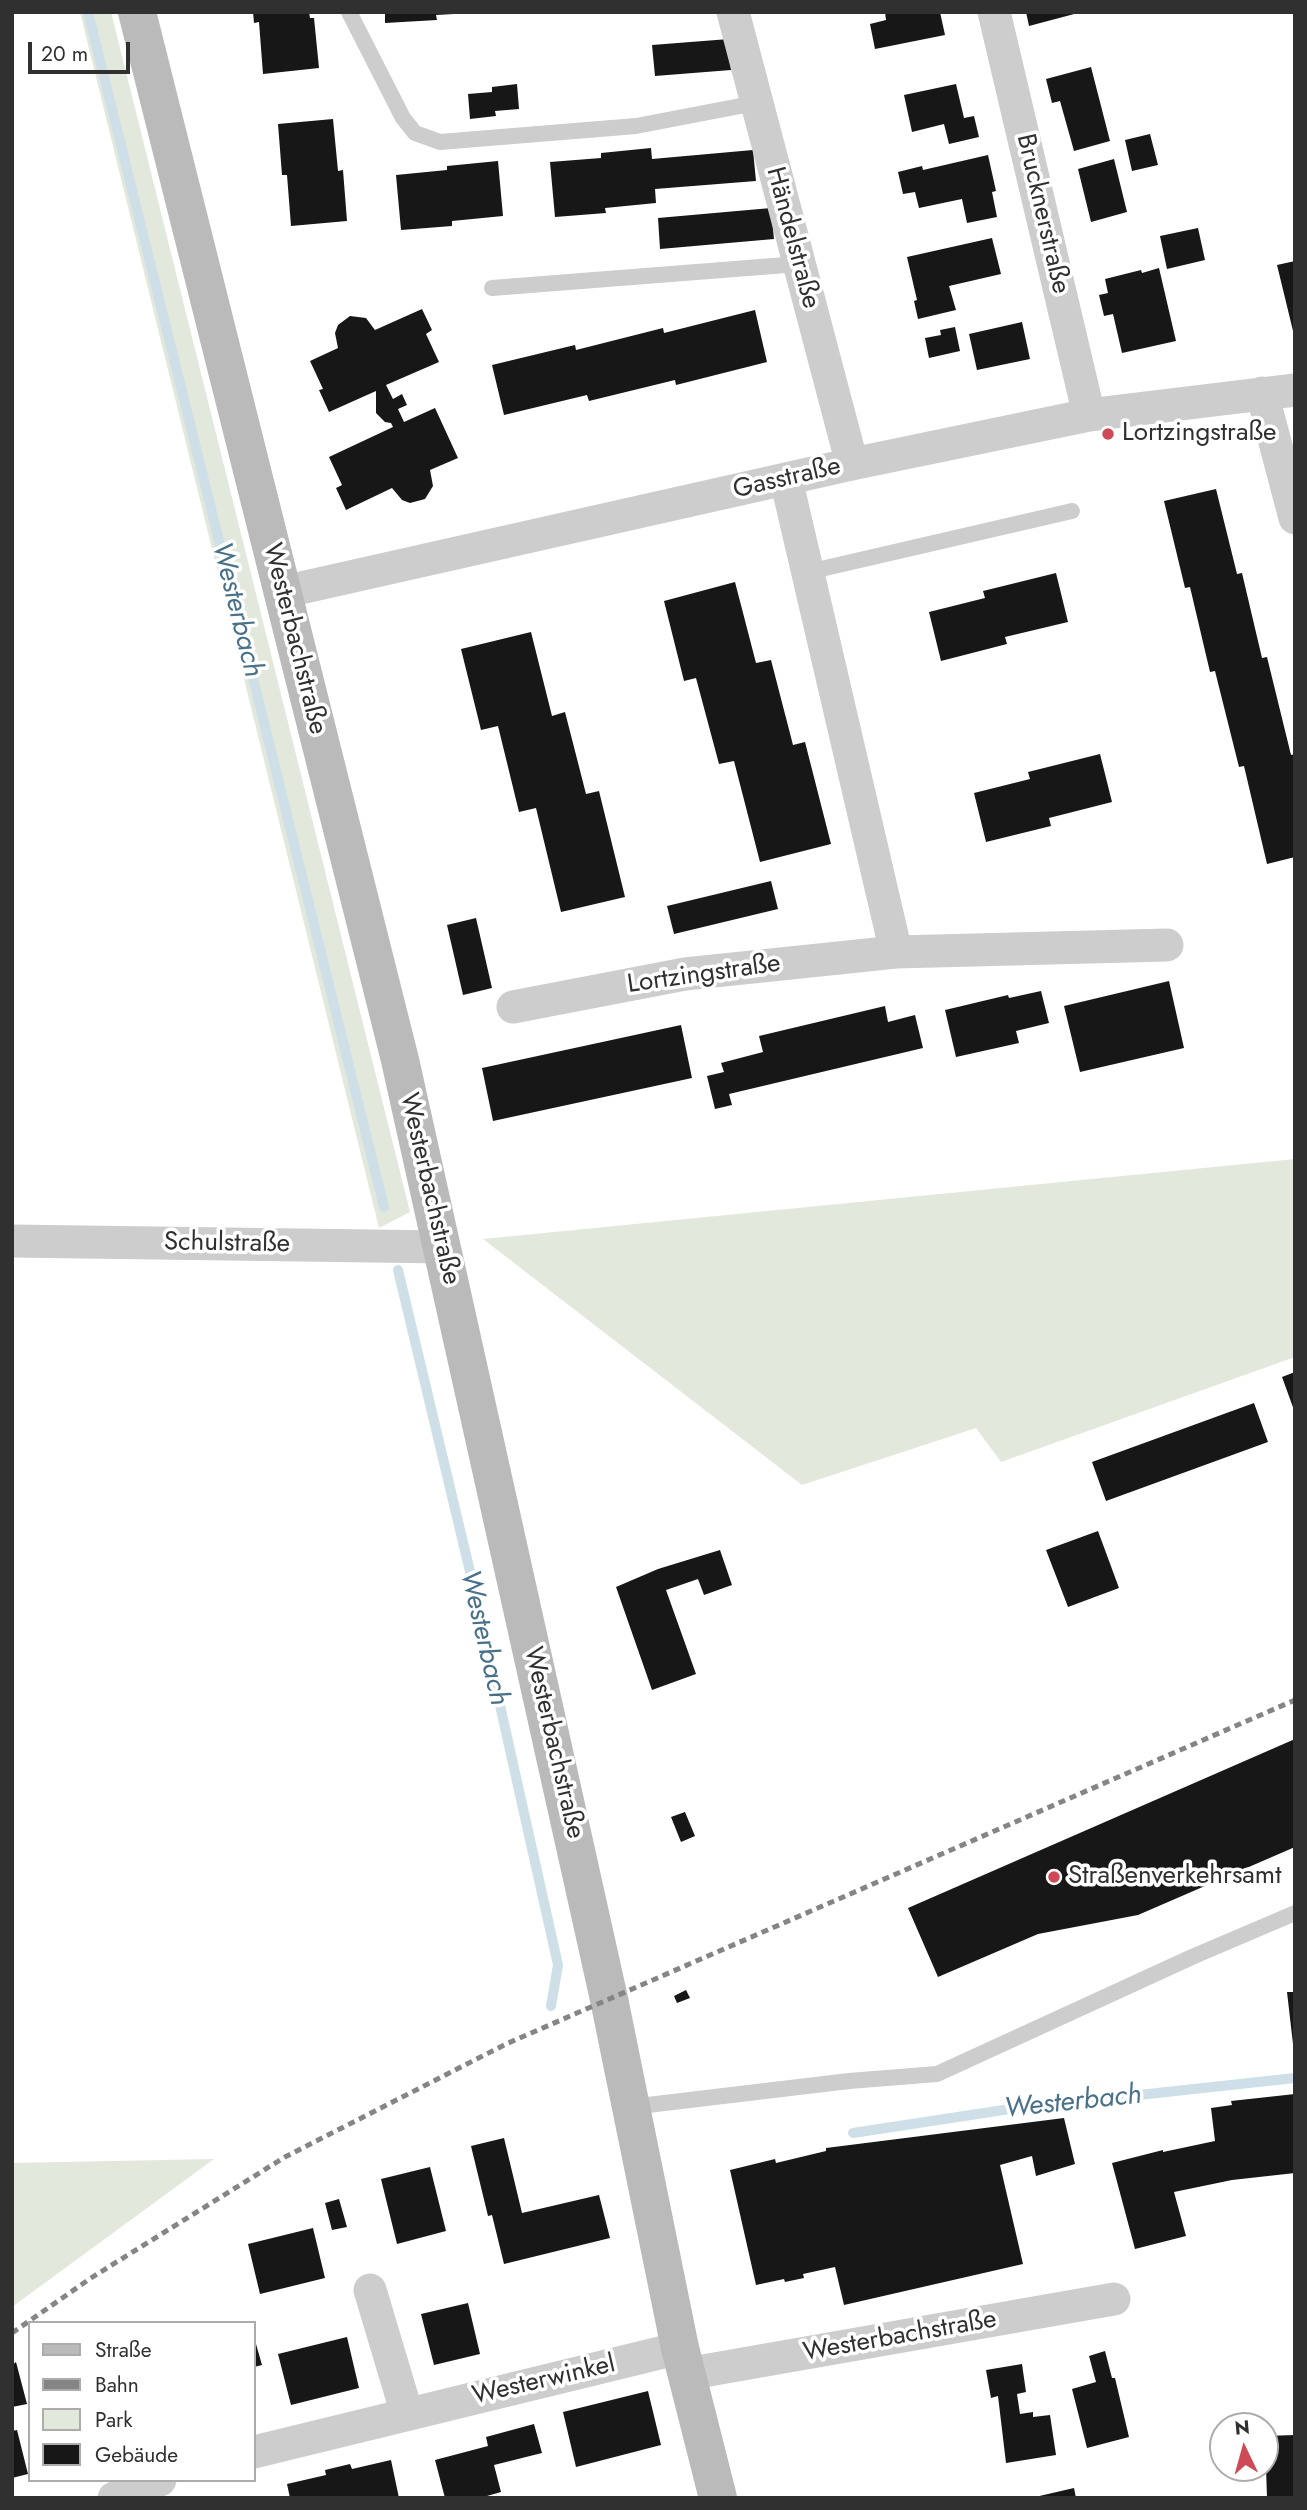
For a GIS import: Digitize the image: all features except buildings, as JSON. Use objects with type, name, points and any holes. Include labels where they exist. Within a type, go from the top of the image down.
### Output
[{"type":"main road","name":"Westerbachstraße","points":[[137,12],[400,1060],[610,1999],[683,2361],[718,2498]]},
{"type":"street","name":"Händelstraße","points":[[733,12],[852,464]]},
{"type":"street","name":"Brucknerstraße","points":[[994,12],[1089,415]]},
{"type":"street","name":"Gasstraße","points":[[283,592],[852,464],[1089,415],[1295,390]]},
{"type":"street","points":[[1262,394],[1295,518]]},
{"type":"street","points":[[786,479],[896,952]]},
{"type":"street","name":"Lortzingstraße","points":[[513,1007],[685,974],[896,952],[1167,945]]},
{"type":"street","name":"Schulstraße","points":[[12,1241],[443,1247]]},
{"type":"street","points":[[370,2290],[407,2414]]},
{"type":"street","name":"Westerbachstraße","points":[[683,2361],[1114,2300]]},
{"type":"street","name":"Westerwinkel","points":[[256,2452],[407,2414],[683,2361]]},
{"type":"street","points":[[118,2497],[155,2482]]},
{"type":"lane","points":[[349,12],[403,118],[415,133],[440,142],[636,126],[757,103]]},
{"type":"lane","points":[[492,288],[799,264]]},
{"type":"lane","points":[[808,572],[1072,511]]},
{"type":"lane","points":[[631,2107],[849,2081],[937,2074],[1192,1957],[1295,1913]]},
{"type":"green space","points":[[80,12],[111,12],[410,1212],[379,1228]]},
{"type":"green space","points":[[1295,1159],[1295,1357],[1001,1462],[976,1428],[802,1485],[483,1239]]},
{"type":"green space","points":[[214,2159],[12,2307],[12,2163]]},
{"type":"waterway","name":"Westerbach","points":[[88,12],[384,1207]]},
{"type":"waterway","name":"Westerbach","points":[[398,1270],[472,1580],[558,1965],[551,2006]]},
{"type":"waterway","name":"Westerbach","points":[[853,2133],[1010,2109],[1295,2078]]},
{"type":"railway","points":[[29,2321],[91,2278],[285,2157],[506,2044],[1295,1700]]},
{"type":"railway","points":[[12,2333],[28,2322]]},
{"type":"place","name":"Lortzingstraße","points":[[1108,434]]},
{"type":"place","name":"Straßenverkehrsamt","points":[[1054,1877]]}]
